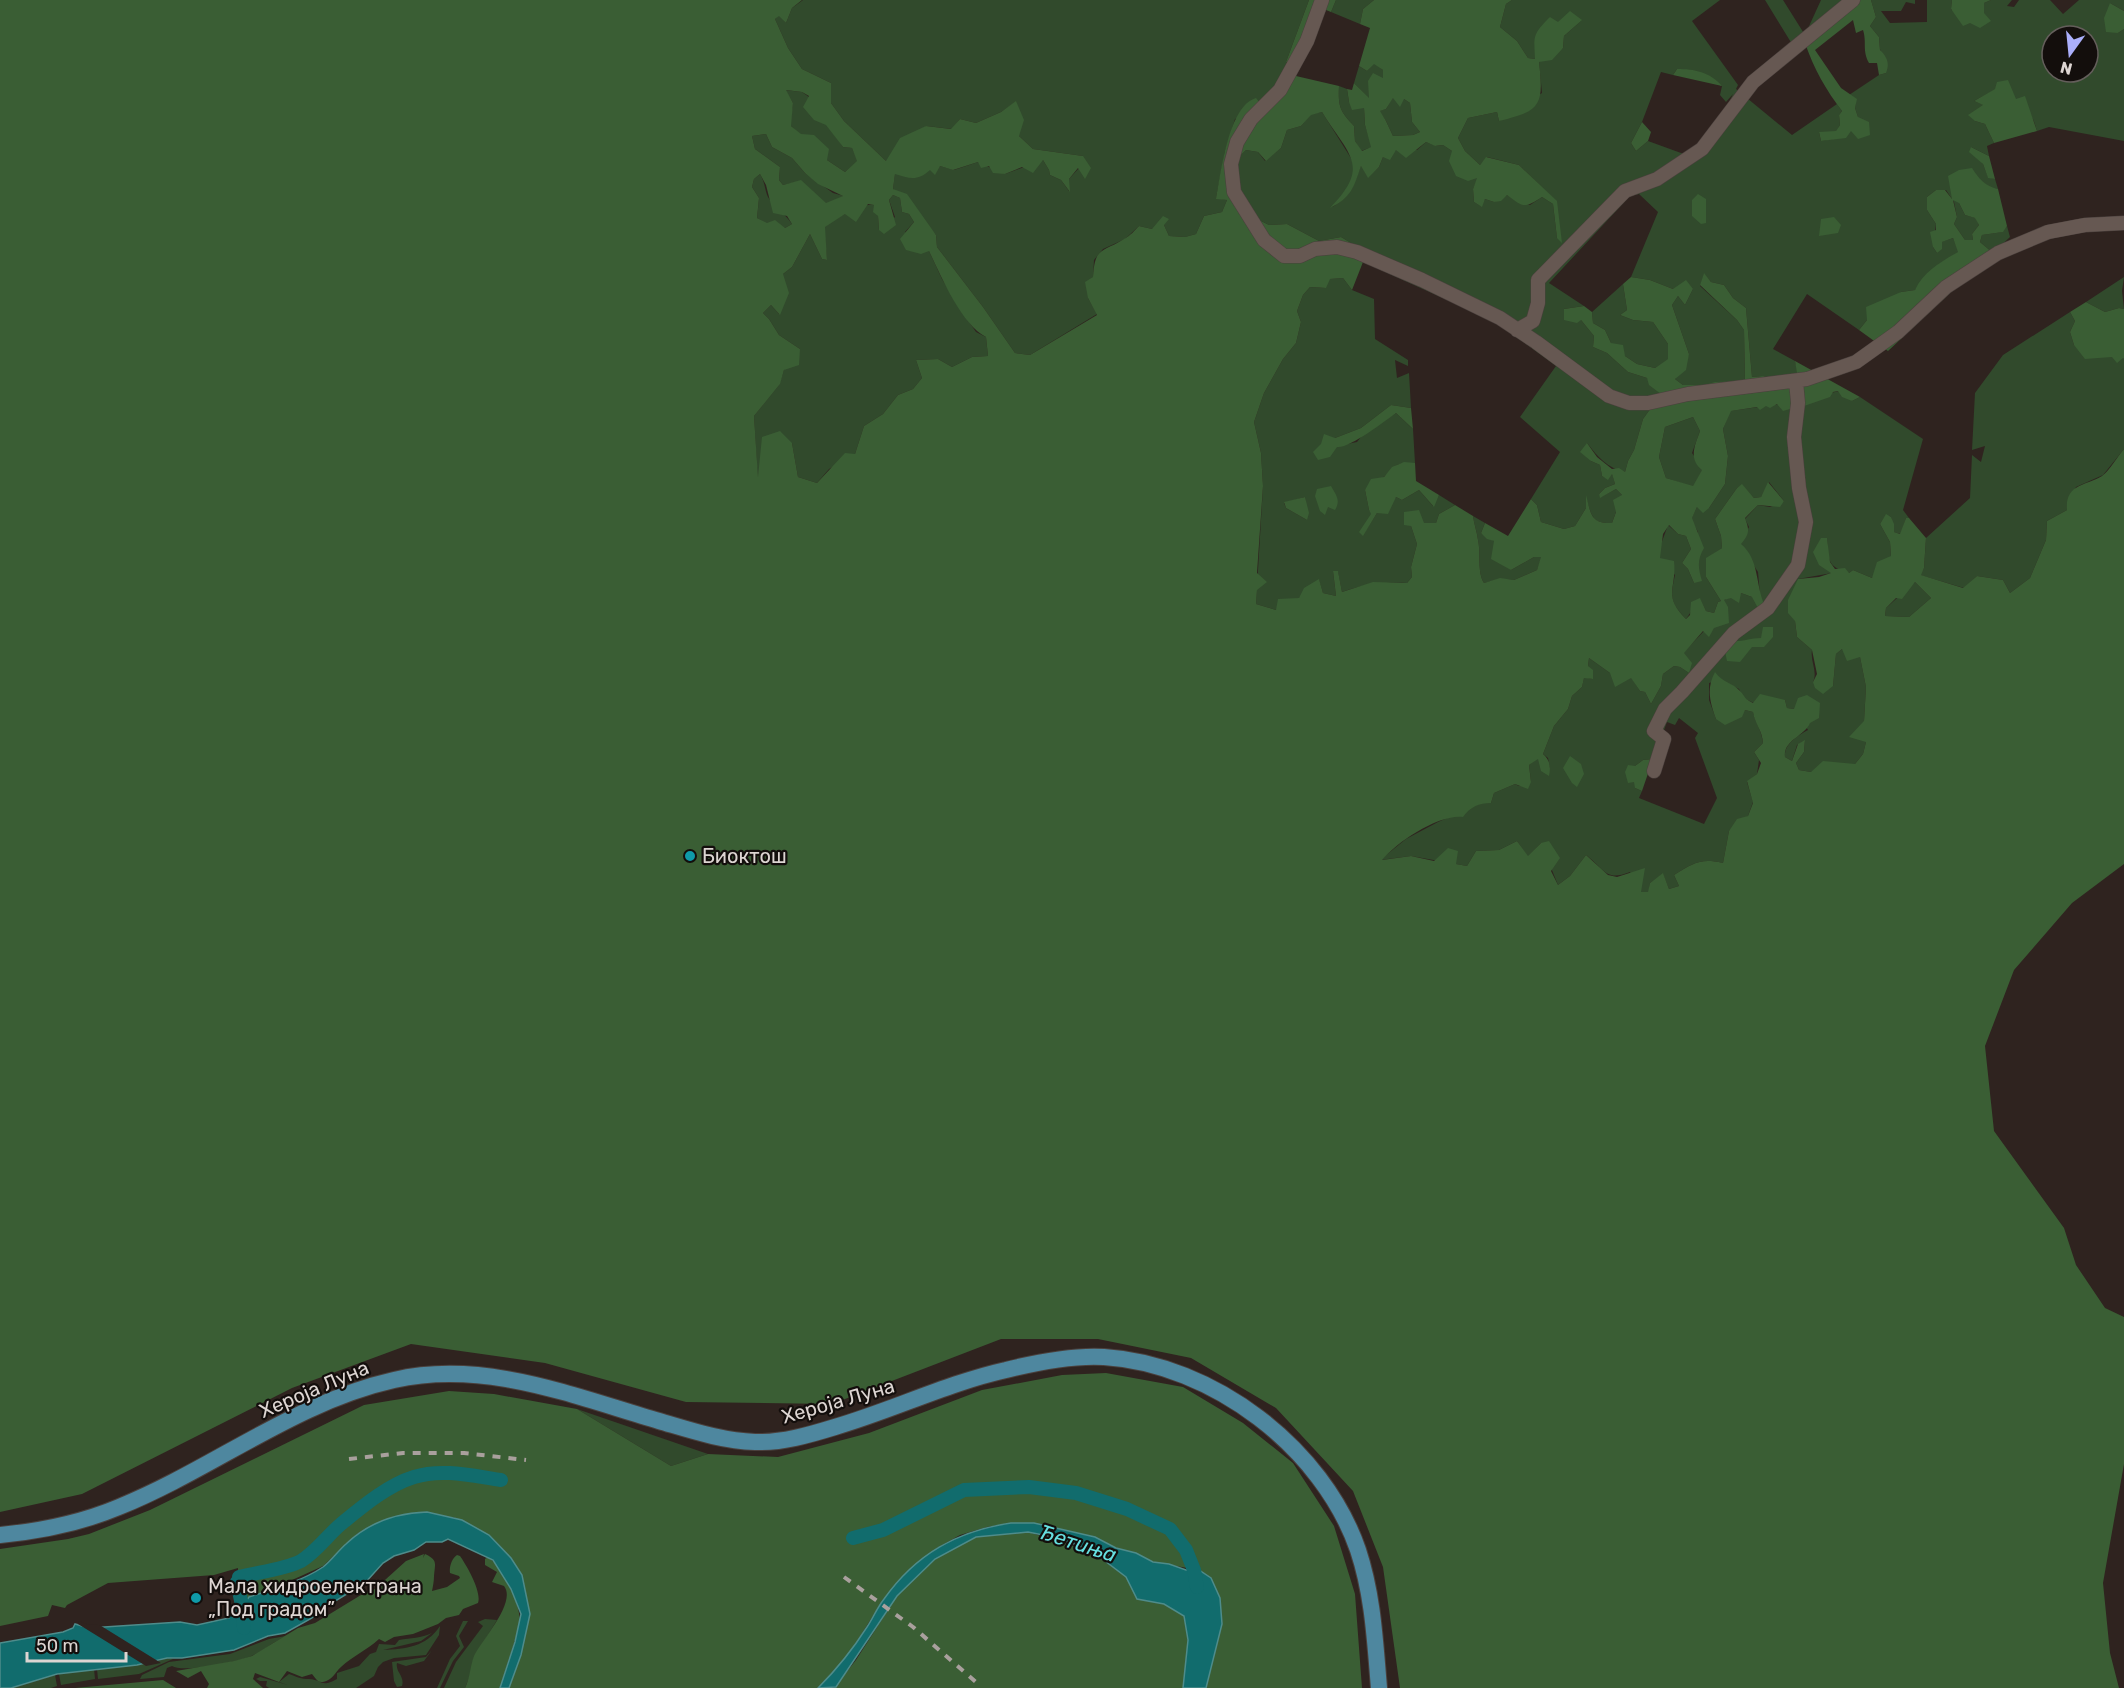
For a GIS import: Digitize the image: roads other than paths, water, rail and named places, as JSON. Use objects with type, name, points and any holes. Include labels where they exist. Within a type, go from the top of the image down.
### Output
[{"type":"main road","name":"Хероја Луна","points":[[0,1535],[62,1526],[116,1509],[313,1408],[366,1388],[412,1376],[472,1374],[522,1381],[686,1428],[736,1440],[757,1442],[779,1441],[832,1428],[1003,1370],[1059,1360],[1104,1357],[1161,1368],[1213,1390],[1260,1418],[1301,1455],[1337,1504],[1358,1549],[1373,1615],[1379,1688]]},
{"type":"street","points":[[1322,0],[1307,41],[1280,90],[1251,119],[1237,142],[1231,164],[1234,192],[1264,240],[1284,256],[1300,256],[1315,249],[1336,247],[1357,252],[1500,318],[1608,396],[1629,403],[1648,404],[1688,394],[1796,381],[1856,362],[1898,332],[1946,287],[1998,253],[2048,232],[2085,225],[2124,223]]},
{"type":"street","points":[[1517,330],[1533,321],[1538,303],[1538,280],[1625,191],[1657,179],[1702,149],[1753,82],[1853,0]]},
{"type":"street","points":[[1654,771],[1664,739],[1654,731],[1665,709],[1734,633],[1768,608],[1798,565],[1806,522],[1799,488],[1794,437],[1798,403],[1796,381]]},
{"type":"water","points":[[427,1512],[462,1520],[489,1535],[511,1558],[522,1575],[530,1614],[521,1655],[509,1688],[500,1688],[515,1642],[521,1614],[511,1589],[493,1560],[448,1539],[442,1542],[426,1542],[414,1550],[394,1556],[383,1563],[365,1583],[322,1609],[312,1618],[285,1633],[268,1636],[234,1650],[167,1658],[137,1665],[57,1674],[11,1688],[0,1688],[0,1643],[63,1632],[73,1628],[75,1624],[89,1628],[180,1622],[197,1625],[229,1618],[229,1614],[233,1617],[242,1614],[249,1597],[315,1572],[326,1565],[355,1536],[374,1524],[404,1514]]},
{"type":"water","name":"Ђетиња","points":[[1011,1523],[1034,1523],[1095,1537],[1153,1562],[1169,1564],[1186,1570],[1199,1570],[1211,1578],[1220,1598],[1222,1624],[1206,1688],[1183,1688],[1188,1640],[1184,1616],[1164,1604],[1137,1599],[1126,1577],[1093,1552],[1072,1543],[1028,1532],[976,1537],[935,1559],[897,1596],[836,1687],[818,1688],[850,1651],[896,1583],[924,1557],[939,1547],[973,1532]]},
{"type":"waterway","points":[[239,1577],[278,1569],[301,1561],[358,1510],[385,1491],[414,1477],[446,1473],[501,1480]]},
{"type":"waterway","points":[[853,1538],[883,1530],[964,1490],[1029,1487],[1076,1493],[1127,1509],[1170,1529],[1186,1550],[1194,1570],[1197,1587]]},
{"type":"waterway","points":[[237,1582],[244,1628]]},
{"type":"railway","points":[[349,1459],[403,1453],[464,1453],[526,1460]]},
{"type":"railway","points":[[844,1577],[913,1627],[977,1683]]},
{"type":"place","name":"Биоктош","points":[[690,856]]},
{"type":"place","name":"Мала хидроелектрана „Под градом”","points":[[196,1598]]}]
